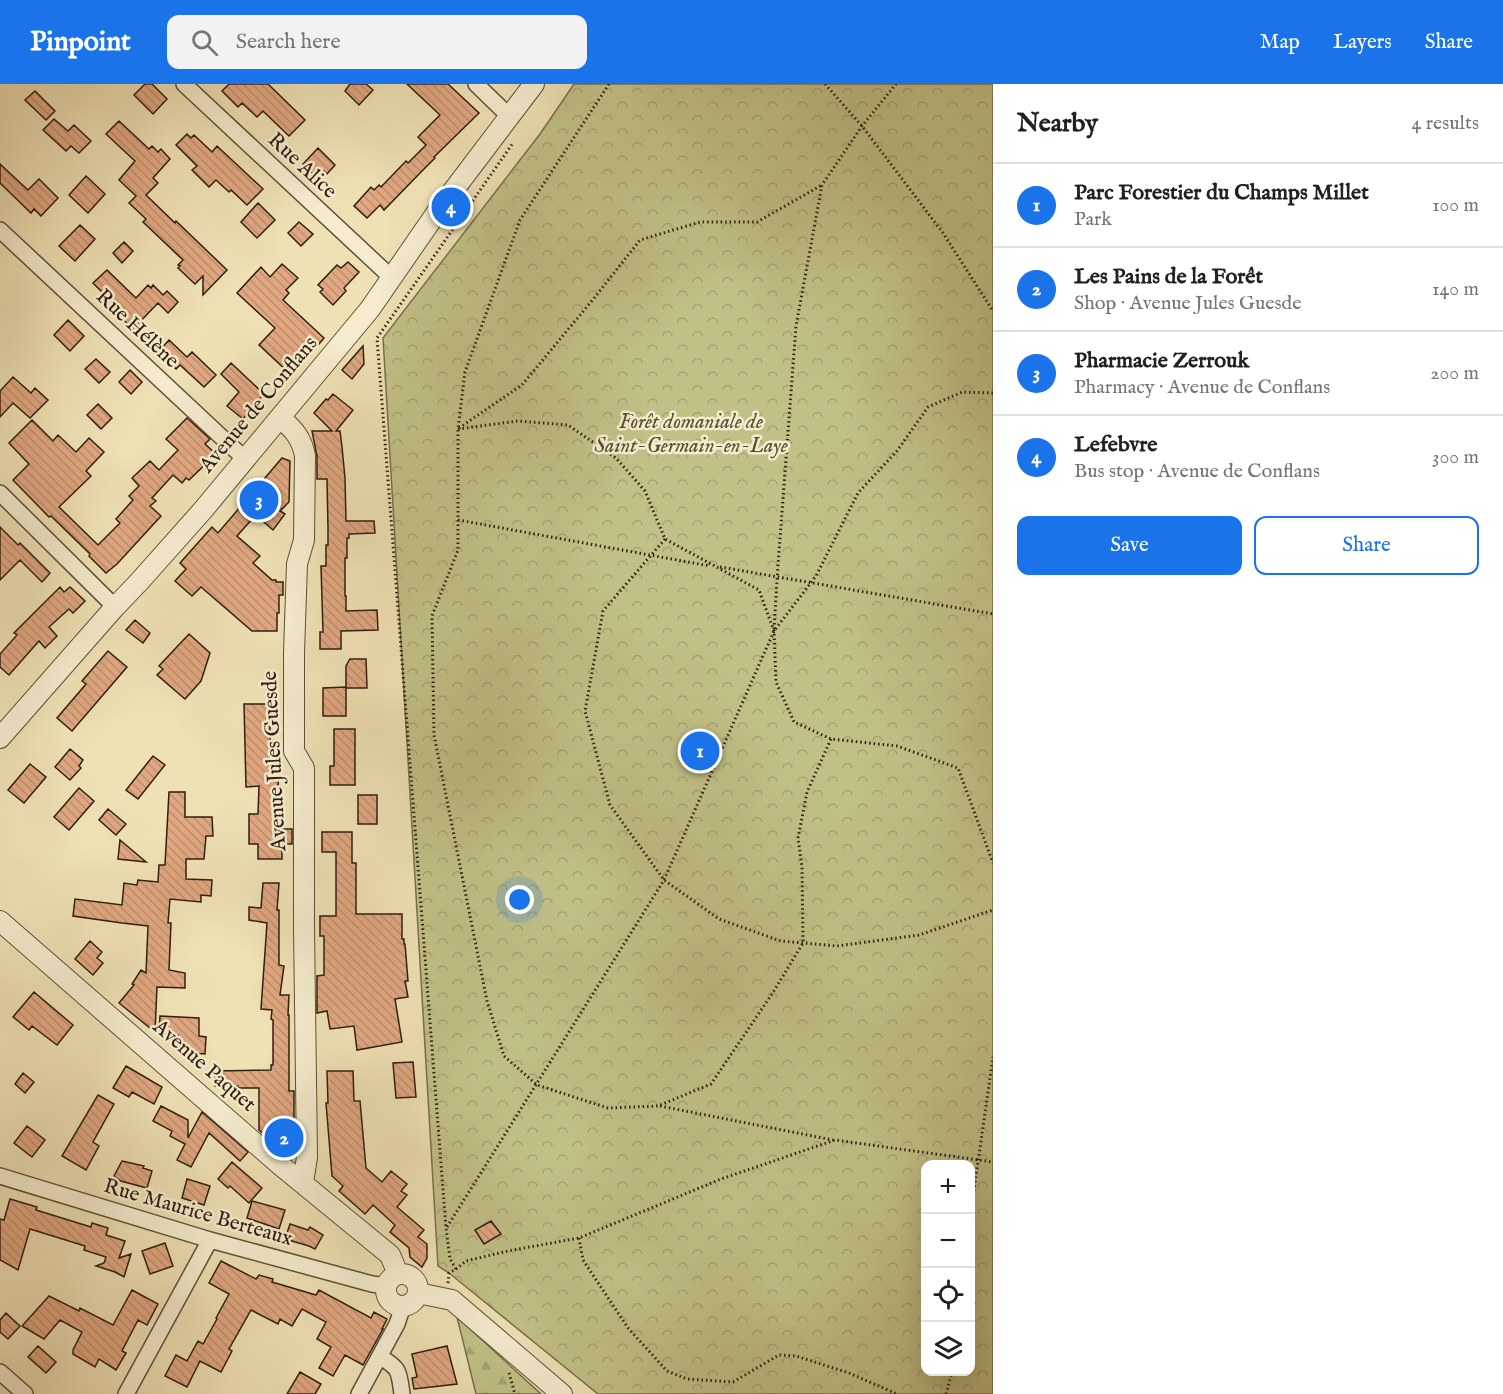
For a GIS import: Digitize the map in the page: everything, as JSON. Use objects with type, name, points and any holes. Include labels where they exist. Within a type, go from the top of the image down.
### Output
[{"type":"street","name":"Rue Alice","points":[[184,84],[392,278]]},
{"type":"street","points":[[476,84],[510,117]]},
{"type":"street","name":"Avenue de Conflans","points":[[0,738],[139,582],[370,309],[437,212],[534,84]]},
{"type":"street","name":"Rue Hélène","points":[[0,230],[245,459]]},
{"type":"street","name":"Avenue Jules Guesde","points":[[280,418],[303,442],[305,456],[304,540],[297,564],[294,654],[294,751],[304,768],[307,1157],[303,1183]]},
{"type":"street","points":[[0,493],[115,607]]},
{"type":"street","name":"Avenue Paquet","points":[[0,921],[279,1164],[390,1256],[392,1280]]},
{"type":"street","name":"Rue Maurice Berteaux","points":[[0,1176],[210,1240],[372,1284],[392,1280]]},
{"type":"street","points":[[126,1394],[210,1240]]},
{"type":"street","points":[[406,1275],[416,1282],[417,1293],[413,1301],[403,1306],[392,1303],[386,1291],[392,1280],[406,1275]]},
{"type":"street","points":[[417,1293],[452,1300],[562,1394]]},
{"type":"street","points":[[359,1394],[397,1324],[403,1306]]},
{"type":"street","points":[[380,1356],[399,1372],[402,1394]]},
{"type":"street","points":[[0,1372],[25,1394]]},
{"type":"path","points":[[609,84],[520,220],[465,372],[458,429],[458,550],[432,616],[434,735],[487,1001],[504,1056],[537,1085],[608,1108],[658,1106],[835,1140],[993,1162]]},
{"type":"path","points":[[825,84],[862,126],[943,233],[993,311]]},
{"type":"path","points":[[896,84],[862,126],[822,185],[796,326],[774,631],[776,682],[794,722],[831,739],[897,746],[958,768],[993,863]]},
{"type":"path","points":[[456,1269],[450,1259],[447,1228],[377,338],[514,142]]},
{"type":"path","points":[[458,429],[522,385],[596,297],[640,240],[700,222],[757,222],[822,185]]},
{"type":"path","points":[[447,1228],[664,880],[774,631],[816,576],[858,493],[897,451],[928,407],[962,392],[993,393]]},
{"type":"path","points":[[458,429],[518,422],[568,425],[616,458],[645,491],[665,539],[759,590],[774,631]]},
{"type":"path","points":[[458,520],[777,578],[993,614]]},
{"type":"path","points":[[665,539],[603,610],[585,711],[610,805],[664,880],[719,919],[781,941],[837,946],[919,935],[993,910]]},
{"type":"path","points":[[658,1106],[711,1084],[772,994],[803,943],[802,867],[798,838],[807,792],[831,739]]},
{"type":"path","points":[[971,1214],[993,1057]]},
{"type":"path","points":[[446,1298],[449,1273],[466,1261],[579,1238],[721,1179],[835,1140]]},
{"type":"path","points":[[579,1238],[584,1260],[628,1328],[667,1371],[687,1379],[734,1382],[779,1355],[796,1356],[849,1373],[897,1394]]},
{"type":"path","points":[[946,1394],[951,1376]]},
{"type":"green space","name":"Forêt domaniale de Saint-Germain-en-Laye","points":[[574,84],[993,84],[993,1394],[598,1394],[438,1266],[383,338],[540,134]]},
{"type":"green space","points":[[457,1317],[541,1394],[476,1394]]},
{"type":"building","points":[[145,84],[152,84],[167,99],[153,114],[134,95]]},
{"type":"building","points":[[229,84],[268,84],[305,120],[289,136],[263,111],[257,117],[242,103],[238,107],[222,91]]},
{"type":"building","points":[[350,84],[366,84],[373,90],[359,105],[345,91]]},
{"type":"building","points":[[407,84],[448,84],[479,113],[384,210],[380,205],[367,218],[354,206],[371,187],[374,190],[379,185],[381,187],[406,161],[408,163],[426,145],[418,137],[440,115]]},
{"type":"building","points":[[35,91],[55,111],[46,120],[25,100]]},
{"type":"building","points":[[54,119],[68,131],[74,125],[91,141],[79,153],[71,146],[66,151],[43,130]]},
{"type":"building","points":[[119,121],[149,149],[152,146],[158,152],[161,149],[170,159],[153,178],[158,183],[146,195],[227,270],[203,295],[203,276],[195,284],[178,268],[183,260],[143,222],[146,219],[129,203],[136,196],[119,180],[135,161],[106,134]]},
{"type":"building","points":[[187,134],[191,138],[194,135],[212,152],[217,146],[263,189],[247,205],[216,180],[209,187],[192,170],[197,166],[176,145]]},
{"type":"building","points":[[318,148],[335,165],[327,174],[324,171],[317,178],[303,164]]},
{"type":"building","points":[[0,164],[28,190],[39,179],[58,198],[41,216],[34,209],[31,213],[0,183]]},
{"type":"building","points":[[86,176],[105,194],[88,213],[69,195]]},
{"type":"building","points":[[258,203],[275,220],[257,238],[241,222]]},
{"type":"building","points":[[299,222],[313,234],[301,246],[288,233]]},
{"type":"building","points":[[80,225],[95,239],[75,261],[59,246]]},
{"type":"building","points":[[124,242],[133,251],[122,263],[113,253]]},
{"type":"building","points":[[348,262],[359,272],[344,288],[346,291],[333,305],[320,292],[323,289],[318,285],[337,265],[341,268]]},
{"type":"building","points":[[282,264],[298,278],[286,290],[289,293],[283,300],[324,338],[307,358],[304,356],[289,373],[259,345],[275,328],[237,293],[261,267],[270,277]]},
{"type":"building","points":[[107,270],[136,298],[148,285],[151,288],[153,285],[163,295],[167,291],[178,302],[168,313],[158,303],[133,329],[119,316],[122,312],[93,283]]},
{"type":"building","points":[[68,320],[84,336],[70,351],[54,335]]},
{"type":"building","points":[[169,340],[187,357],[192,352],[216,375],[204,387],[180,365],[176,369],[158,352]]},
{"type":"building","points":[[363,346],[364,364],[352,379],[342,370]]},
{"type":"building","points":[[96,359],[110,372],[99,383],[85,369]]},
{"type":"building","points":[[231,363],[264,394],[243,419],[227,406],[239,392],[221,374]]},
{"type":"building","points":[[130,370],[142,382],[131,394],[119,382]]},
{"type":"building","points":[[13,377],[31,393],[35,388],[48,400],[30,418],[13,403],[0,417],[0,391]]},
{"type":"building","points":[[333,394],[353,410],[336,431],[340,431],[342,447],[346,521],[374,521],[375,533],[349,534],[347,538],[346,611],[377,610],[378,630],[341,631],[341,649],[320,649],[320,632],[323,632],[321,566],[326,566],[326,545],[328,545],[327,479],[317,479],[317,456],[312,431],[332,431],[314,413]]},
{"type":"building","points":[[98,404],[112,418],[101,429],[87,415]]},
{"type":"building","points":[[187,418],[210,439],[205,444],[216,454],[189,480],[186,478],[182,483],[173,475],[152,498],[156,501],[150,506],[161,516],[106,573],[89,556],[90,554],[13,480],[29,464],[9,443],[32,420],[53,441],[58,435],[76,452],[89,438],[104,452],[86,471],[91,476],[59,507],[98,545],[120,523],[116,519],[133,500],[129,496],[139,486],[132,478],[150,461],[159,470],[178,450],[166,439]]},
{"type":"building","points":[[282,458],[290,461],[289,502],[280,511],[285,514],[273,530],[258,517],[255,520],[253,518],[237,536],[260,556],[253,563],[272,580],[283,582],[283,595],[279,595],[277,631],[252,631],[201,587],[192,596],[175,581],[186,569],[180,563],[212,527],[218,533]]},
{"type":"building","points":[[0,527],[50,573],[42,582],[20,560],[0,580]]},
{"type":"building","points":[[60,587],[64,592],[70,587],[85,601],[73,613],[69,609],[49,627],[57,636],[45,648],[39,641],[9,675],[0,667],[0,654],[17,635],[14,633]]},
{"type":"building","points":[[135,620],[150,633],[143,643],[126,630]]},
{"type":"building","points":[[189,634],[210,653],[201,681],[185,699],[157,675],[163,669],[159,666]]},
{"type":"building","points":[[108,651],[127,667],[72,731],[57,718],[86,684],[82,681]]},
{"type":"building","points":[[350,659],[366,659],[367,688],[346,688],[346,666]]},
{"type":"building","points":[[346,687],[346,716],[323,716],[323,688]]},
{"type":"building","points":[[244,704],[270,704],[270,770],[278,770],[279,814],[282,814],[282,829],[292,829],[292,844],[282,844],[282,859],[258,859],[258,844],[249,844],[249,814],[258,814],[259,786],[246,787]]},
{"type":"building","points":[[334,729],[355,729],[355,785],[330,785],[330,766],[334,766]]},
{"type":"building","points":[[70,749],[83,760],[79,766],[81,768],[70,780],[55,767]]},
{"type":"building","points":[[153,756],[165,765],[138,799],[126,790]]},
{"type":"building","points":[[30,764],[46,777],[24,803],[8,790]]},
{"type":"building","points":[[79,788],[94,801],[69,830],[54,817]]},
{"type":"building","points":[[169,792],[185,792],[185,817],[212,817],[213,836],[206,836],[204,859],[186,859],[186,879],[212,880],[211,896],[201,895],[201,902],[170,899],[169,970],[185,973],[185,988],[157,987],[155,1032],[119,1003],[134,985],[132,984],[141,970],[146,973],[148,926],[73,916],[75,899],[122,905],[124,883],[137,885],[138,880],[158,882],[159,865],[165,865]]},
{"type":"building","points":[[358,795],[377,795],[377,824],[358,824]]},
{"type":"building","points":[[108,809],[126,824],[116,835],[99,820]]},
{"type":"building","points":[[322,832],[352,832],[352,863],[356,863],[356,914],[402,914],[402,939],[405,944],[408,981],[405,981],[408,997],[395,999],[402,1042],[357,1050],[354,1026],[330,1029],[327,1011],[317,1013],[317,976],[324,975],[324,936],[320,936],[320,916],[336,916],[336,852],[322,852]]},
{"type":"building","points":[[120,840],[146,862],[118,859]]},
{"type":"building","points":[[263,883],[279,883],[277,910],[279,910],[279,965],[284,966],[280,995],[289,995],[289,1091],[294,1091],[294,1144],[291,1151],[279,1147],[259,1130],[259,1088],[215,1086],[215,1071],[271,1070],[271,1065],[273,1065],[272,1010],[261,1009],[267,923],[249,920],[249,907],[261,908]]},
{"type":"building","points":[[90,941],[102,952],[97,958],[103,963],[93,975],[75,959]]},
{"type":"building","points":[[34,992],[73,1025],[57,1045],[32,1026],[29,1030],[13,1017]]},
{"type":"building","points":[[160,1016],[199,1018],[199,1036],[206,1037],[205,1054],[178,1052],[178,1035],[159,1033]]},
{"type":"building","points":[[413,1062],[416,1097],[396,1098],[393,1063]]},
{"type":"building","points":[[126,1066],[162,1087],[154,1104],[132,1092],[129,1097],[113,1088]]},
{"type":"building","points":[[327,1071],[353,1071],[354,1101],[360,1101],[366,1168],[382,1182],[391,1171],[407,1184],[401,1191],[407,1195],[397,1207],[424,1230],[418,1237],[427,1244],[427,1258],[422,1267],[410,1257],[409,1248],[390,1232],[395,1225],[373,1205],[365,1214],[339,1191],[343,1186],[332,1176],[326,1103],[328,1103]]},
{"type":"building","points":[[23,1073],[34,1082],[25,1093],[15,1084]]},
{"type":"building","points":[[98,1095],[114,1104],[93,1142],[99,1146],[86,1170],[62,1156]]},
{"type":"building","points":[[161,1106],[188,1120],[188,1138],[202,1112],[248,1152],[240,1161],[209,1133],[191,1167],[177,1160],[185,1144],[170,1136],[172,1131],[153,1121]]},
{"type":"building","points":[[27,1126],[45,1140],[32,1157],[14,1143]]},
{"type":"building","points":[[122,1161],[144,1166],[143,1168],[152,1171],[147,1188],[121,1181],[114,1176]]},
{"type":"building","points":[[232,1162],[262,1188],[249,1203],[230,1186],[228,1188],[218,1179]]},
{"type":"building","points":[[187,1179],[210,1186],[204,1205],[182,1198]]},
{"type":"building","points":[[10,1199],[37,1207],[36,1210],[91,1227],[92,1223],[108,1228],[106,1235],[125,1241],[119,1258],[131,1254],[124,1277],[96,1266],[104,1263],[106,1257],[84,1250],[85,1246],[30,1229],[18,1270],[0,1260],[0,1219],[4,1220]]},
{"type":"building","points":[[252,1201],[285,1210],[279,1229],[247,1218]]},
{"type":"building","points":[[491,1221],[501,1234],[484,1244],[475,1230]]},
{"type":"building","points":[[290,1224],[308,1230],[310,1227],[323,1235],[315,1249],[285,1239]]},
{"type":"building","points":[[165,1243],[173,1266],[150,1274],[142,1251]]},
{"type":"building","points":[[221,1261],[256,1279],[259,1275],[273,1279],[272,1282],[316,1295],[319,1290],[371,1318],[374,1312],[387,1319],[363,1365],[345,1355],[333,1376],[319,1368],[331,1347],[317,1339],[326,1322],[302,1309],[292,1326],[280,1319],[278,1324],[251,1310],[229,1349],[232,1351],[221,1372],[200,1361],[187,1387],[165,1376],[176,1355],[187,1361],[198,1341],[203,1344],[217,1319],[229,1294],[209,1283]]},
{"type":"building","points":[[132,1290],[158,1304],[147,1325],[138,1320],[122,1351],[126,1353],[116,1370],[99,1359],[95,1367],[73,1354],[82,1332],[60,1320],[44,1339],[22,1326],[49,1296],[79,1311],[80,1308],[113,1325]]},
{"type":"building","points":[[6,1313],[20,1326],[8,1339],[0,1332],[0,1320]]},
{"type":"building","points":[[38,1346],[56,1362],[46,1373],[28,1357]]},
{"type":"building","points":[[447,1346],[457,1384],[414,1389],[412,1378],[417,1377],[412,1354]]},
{"type":"building","points":[[300,1372],[321,1384],[315,1394],[287,1394]]},
{"type":"place","name":"Lefebvre","points":[[451,207]]},
{"type":"place","name":"Pharmacie Zerrouk","points":[[259,500]]},
{"type":"place","name":"Parc Forestier du Champs Millet","points":[[700,751]]},
{"type":"place","name":"Les Pains de la Forêt","points":[[284,1138]]}]
